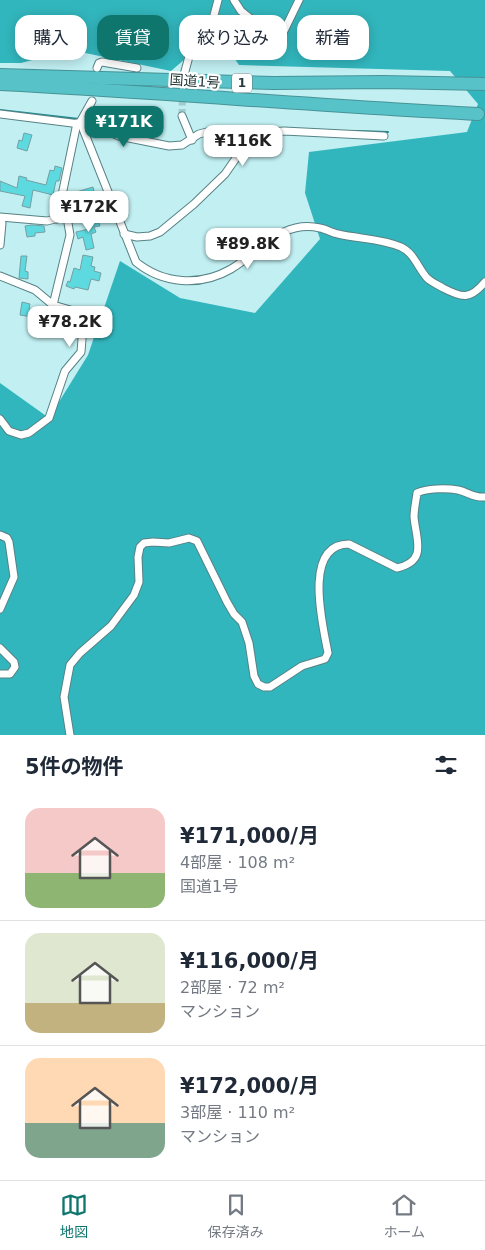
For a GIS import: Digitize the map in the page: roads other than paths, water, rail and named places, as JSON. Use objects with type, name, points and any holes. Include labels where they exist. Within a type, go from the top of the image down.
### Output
[{"type":"highway","name":"国道1号","points":[[0,75],[274,84],[383,82],[485,84]]},
{"type":"highway","name":"国道1号","points":[[0,84],[196,95],[364,109],[478,114]]},
{"type":"street","points":[[184,75],[191,49],[213,19],[218,0]]},
{"type":"street","points":[[234,0],[241,11],[276,39],[282,34],[299,0]]},
{"type":"street","points":[[97,68],[99,63],[102,62],[136,68]]},
{"type":"street","points":[[57,219],[79,124],[92,102]]},
{"type":"street","points":[[0,114],[96,126],[119,136],[169,146],[182,145],[199,134],[208,132],[233,133],[250,138]]},
{"type":"street","points":[[182,116],[192,140]]},
{"type":"street","points":[[79,124],[136,262],[146,270],[164,278],[196,281],[218,275],[231,269],[281,231],[307,227],[320,228],[336,234],[382,241],[403,248],[412,255],[428,280],[459,296],[470,295],[485,282]]},
{"type":"street","points":[[124,234],[137,237],[150,236],[160,232],[194,204],[225,174],[250,138],[258,133],[284,131],[384,136]]},
{"type":"street","points":[[0,245],[2,223],[0,219],[47,221],[112,205]]},
{"type":"street","points":[[54,305],[70,235],[67,217]]},
{"type":"street","points":[[0,276],[35,290],[54,305],[84,314],[81,352],[65,371],[48,418],[29,433],[14,434],[9,431],[0,419]]},
{"type":"street","points":[[70,735],[64,697],[70,665],[80,653],[111,626],[134,595],[139,582],[138,557],[140,547],[144,543],[169,543],[189,538],[197,541],[227,602],[234,614],[242,622],[249,643],[254,676],[258,684],[270,687],[302,666],[325,659],[328,653],[319,606],[319,586],[325,558],[332,549],[341,544],[349,544],[397,568],[406,566],[415,559],[418,548],[414,514],[417,493],[422,490],[456,490],[471,496],[485,497]]},
{"type":"street","points":[[0,535],[7,538],[9,542],[14,577],[0,609]]},
{"type":"street","points":[[0,648],[14,662],[15,667],[10,674],[0,674]]},
{"type":"waterway","points":[[0,110],[79,119]]},
{"type":"waterway","points":[[213,129],[222,127],[253,133]]},
{"type":"waterway","points":[[257,130],[262,127],[279,128]]},
{"type":"waterway","points":[[356,131],[388,132]]},
{"type":"tunnel","points":[[182,116],[183,78]]}]
